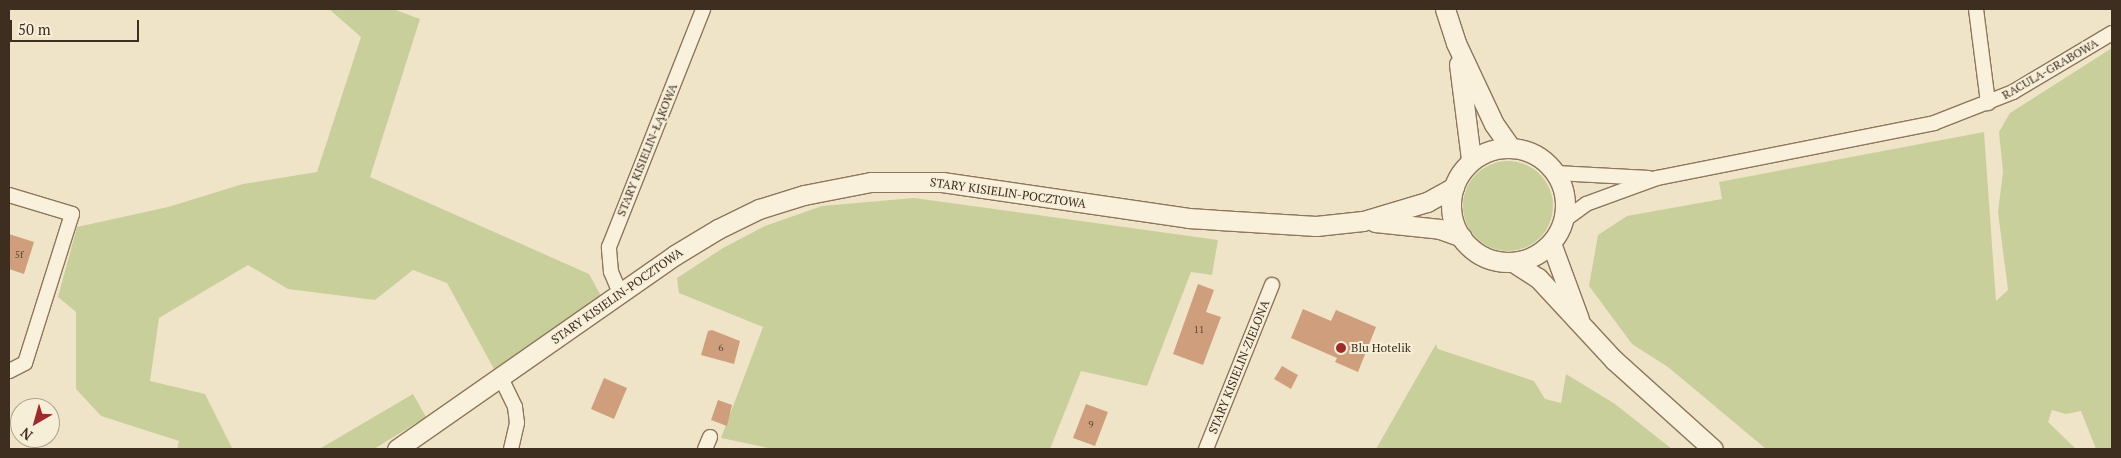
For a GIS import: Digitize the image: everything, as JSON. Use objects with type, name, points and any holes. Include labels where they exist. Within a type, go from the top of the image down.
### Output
[{"type":"street","name":"STARY KISIELIN-ŁĄKOWA","points":[[620,293],[610,272],[609,246],[703,9]]},
{"type":"street","points":[[1445,9],[1456,43],[1494,124],[1511,148]]},
{"type":"street","points":[[1976,9],[1988,103]]},
{"type":"street","name":"RACULA-GRABOWA","points":[[1657,178],[1934,123],[1988,103],[2051,71],[2112,33]]},
{"type":"street","points":[[1456,43],[1471,159]]},
{"type":"street","points":[[1513,262],[1537,255],[1551,243],[1562,221],[1565,194],[1556,174],[1540,157],[1511,148],[1496,148],[1471,159],[1459,174],[1454,187],[1451,203],[1454,222],[1462,237],[1483,256],[1513,262],[1538,278],[1614,360],[1713,449]]},
{"type":"street","points":[[1556,174],[1657,178]]},
{"type":"street","points":[[1562,221],[1586,204],[1657,178]]},
{"type":"street","name":"STARY KISIELIN-POCZTOWA","points":[[397,449],[620,293],[718,228],[759,209],[804,195],[872,182],[942,182],[1188,218],[1271,225],[1363,221],[1440,229],[1462,237]]},
{"type":"street","name":"STARY KISIELIN-POCZTOWA","points":[[1363,221],[1427,202],[1454,187]]},
{"type":"street","points":[[9,195],[72,214],[25,363],[9,371]]},
{"type":"street","points":[[1551,243],[1580,323]]},
{"type":"street","name":"STARY KISIELIN-ZIELONA","points":[[1206,449],[1272,286]]},
{"type":"street","points":[[501,378],[516,407],[517,423],[511,449]]},
{"type":"green space","points":[[329,9],[393,9],[420,19],[370,177],[589,274],[601,296],[494,369],[447,283],[413,270],[375,300],[288,289],[248,265],[159,318],[150,381],[205,394],[232,448],[321,448],[413,394],[426,417],[374,449],[177,449],[179,441],[101,416],[76,389],[76,312],[58,297],[77,227],[168,207],[243,184],[317,172],[361,37]]},
{"type":"green space","points":[[2112,48],[2112,449],[2096,449],[2081,411],[2066,414],[2052,410],[2048,422],[2076,449],[1766,449],[1668,367],[1632,344],[1589,286],[1598,235],[1627,216],[1722,199],[1719,182],[1984,132],[1996,301],[2008,290],[1998,212],[2003,172],[1999,132],[2010,113]]},
{"type":"green space","points":[[1499,161],[1517,161],[1533,168],[1546,181],[1553,197],[1553,215],[1546,231],[1533,244],[1517,251],[1499,251],[1483,244],[1470,231],[1463,215],[1463,197],[1470,181],[1483,168]]},
{"type":"green space","points":[[914,198],[1218,240],[1212,275],[1191,272],[1147,386],[1081,371],[1050,449],[773,449],[721,438],[763,327],[679,293],[677,278],[723,248],[765,226],[822,206]]},
{"type":"green space","points":[[1436,344],[1438,349],[1534,381],[1545,399],[1561,403],[1566,374],[1615,404],[1672,449],[1376,449]]},
{"type":"building","points":[[9,234],[34,242],[24,274],[9,269]]},
{"type":"building","points":[[1198,284],[1214,290],[1206,312],[1221,317],[1203,365],[1173,354]]},
{"type":"building","name":"Blu Hotelik","points":[[1303,309],[1331,321],[1336,310],[1376,327],[1358,372],[1335,362],[1337,358],[1291,338]]},
{"type":"building","points":[[712,330],[740,341],[734,364],[701,355],[708,331]]},
{"type":"building","points":[[1282,366],[1298,375],[1291,389],[1274,379]]},
{"type":"building","points":[[604,378],[627,388],[614,419],[591,409]]},
{"type":"building","points":[[718,400],[732,405],[727,426],[711,420]]},
{"type":"building","points":[[1086,404],[1108,412],[1095,446],[1073,438]]},
{"type":"place","name":"Blu Hotelik","points":[[1341,348]]}]
